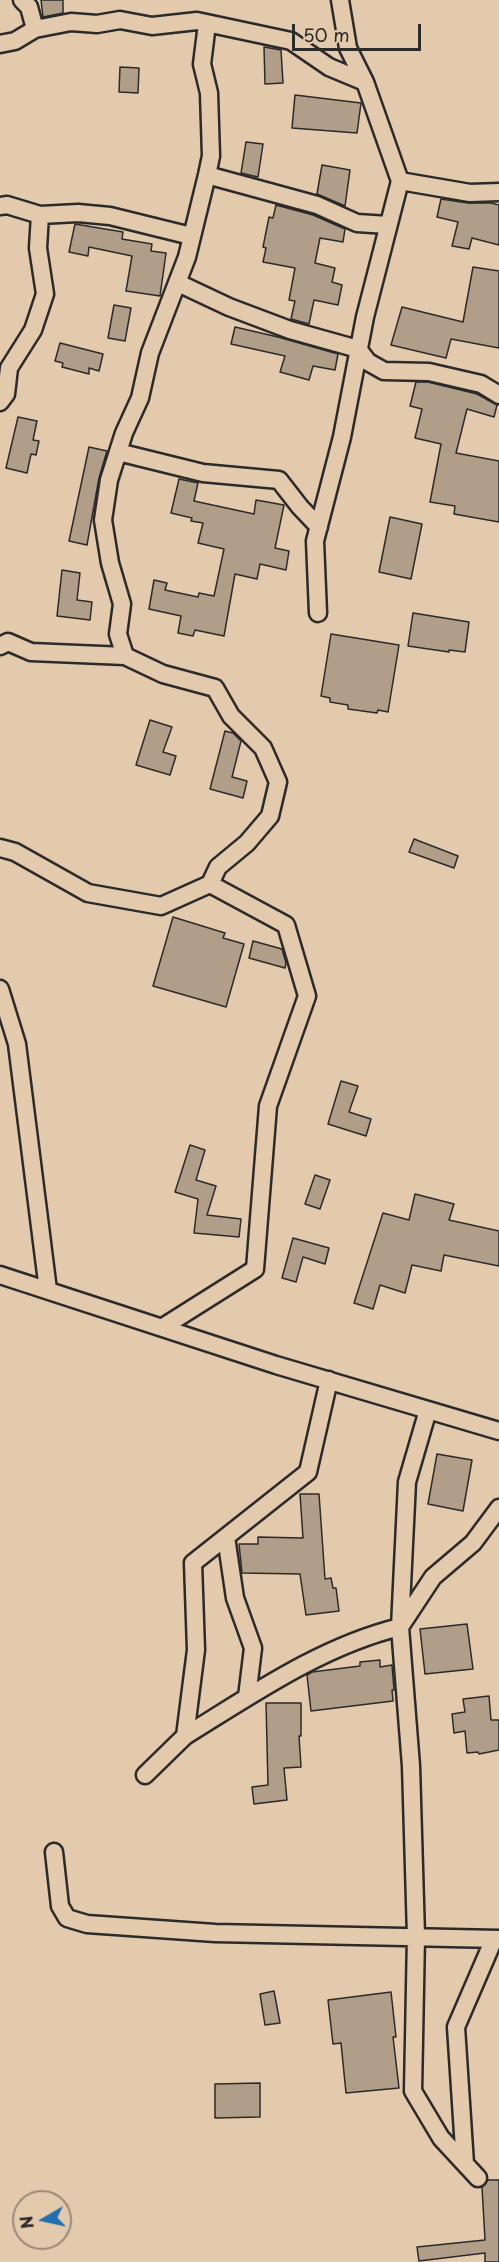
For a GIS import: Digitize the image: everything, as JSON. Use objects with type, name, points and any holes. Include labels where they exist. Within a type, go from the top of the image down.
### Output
[{"type":"street","points":[[22,0],[28,7],[35,28]]},
{"type":"street","points":[[318,613],[315,541],[342,437],[358,349],[400,182],[365,82],[348,48],[340,0]]},
{"type":"street","points":[[0,44],[15,41],[35,28],[71,22],[97,24],[120,20],[152,26],[197,21],[291,41],[329,67],[365,82]]},
{"type":"street","points":[[125,656],[118,634],[122,604],[110,563],[103,520],[109,480],[124,433],[140,398],[150,353],[178,283],[211,156],[209,103],[202,64],[207,24]]},
{"type":"street","points":[[207,175],[317,205],[357,223],[388,225]]},
{"type":"street","points":[[400,182],[470,193],[499,192]]},
{"type":"street","points":[[0,206],[7,205],[40,215],[78,213],[110,216],[191,236]]},
{"type":"street","points":[[0,402],[6,394],[9,368],[33,330],[45,294],[38,248],[40,215]]},
{"type":"street","points":[[178,283],[228,308],[280,327],[358,349],[368,362],[384,371],[429,372],[481,384],[499,394]]},
{"type":"street","points":[[118,452],[203,473],[279,480],[300,507],[319,526]]},
{"type":"street","points":[[0,646],[8,642],[31,652],[125,656],[164,674],[215,688],[231,716],[263,748],[278,782],[270,816],[247,843],[218,867],[210,884],[161,906],[88,893],[15,852],[0,848]]},
{"type":"street","points":[[163,1327],[255,1269],[268,1106],[306,996],[286,925],[210,884]]},
{"type":"street","points":[[0,989],[17,1044],[48,1290]]},
{"type":"street","points":[[0,1275],[329,1380],[499,1431]]},
{"type":"street","points":[[185,1736],[196,1650],[193,1563],[308,1472],[329,1380]]},
{"type":"street","points":[[428,1410],[407,1482],[400,1627],[411,1766],[417,1936],[412,2091],[441,2138],[478,2178]]},
{"type":"street","points":[[145,1775],[185,1736],[247,1697],[366,1635],[400,1627],[433,1577],[473,1544],[499,1508]]},
{"type":"street","points":[[226,1537],[235,1598],[253,1648],[247,1697]]},
{"type":"street","points":[[54,1852],[60,1906],[67,1918],[87,1924],[215,1933],[496,1939],[456,2027],[465,2164]]},
{"type":"building","points":[[41,0],[63,0],[63,13],[43,17]]},
{"type":"building","points":[[264,47],[281,50],[283,83],[265,84]]},
{"type":"building","points":[[120,67],[139,68],[138,93],[119,92]]},
{"type":"building","points":[[295,95],[361,103],[357,133],[292,128]]},
{"type":"building","points":[[246,142],[263,144],[258,177],[241,173]]},
{"type":"building","points":[[322,165],[350,170],[345,206],[317,194]]},
{"type":"building","points":[[441,199],[499,205],[499,245],[472,238],[469,249],[452,246],[458,222],[437,217]]},
{"type":"building","points":[[276,205],[313,215],[345,229],[343,242],[320,238],[315,263],[335,268],[332,282],[342,285],[338,305],[314,300],[309,324],[291,319],[295,301],[289,300],[295,268],[263,262],[266,248],[263,247],[269,217],[273,218]]},
{"type":"building","points":[[75,224],[123,232],[122,239],[152,244],[151,251],[166,253],[160,296],[126,291],[132,256],[89,247],[88,256],[69,252]]},
{"type":"building","points":[[473,267],[499,271],[499,348],[451,339],[446,358],[391,345],[402,307],[463,322]]},
{"type":"building","points":[[114,305],[131,308],[125,341],[108,338]]},
{"type":"building","points":[[235,327],[338,354],[335,370],[313,366],[309,380],[280,372],[285,356],[231,344]]},
{"type":"building","points":[[60,343],[103,354],[99,371],[89,368],[89,374],[62,367],[63,363],[55,361]]},
{"type":"building","points":[[416,382],[428,382],[477,394],[497,405],[494,417],[467,409],[456,453],[499,461],[499,522],[454,514],[455,506],[430,502],[441,444],[415,438],[422,409],[410,406]]},
{"type":"building","points":[[18,417],[37,421],[33,440],[39,441],[36,455],[31,454],[27,473],[6,468]]},
{"type":"building","points":[[89,447],[107,451],[99,478],[87,545],[69,541]]},
{"type":"building","points":[[179,479],[198,483],[194,501],[254,514],[256,500],[284,505],[275,548],[289,551],[286,570],[260,564],[257,579],[235,574],[224,636],[195,630],[193,636],[178,633],[181,616],[149,609],[154,580],[167,583],[165,590],[198,597],[199,593],[214,596],[224,549],[198,543],[203,523],[171,513]]},
{"type":"building","points":[[390,517],[422,524],[411,579],[379,572]]},
{"type":"building","points":[[62,570],[80,573],[77,600],[92,602],[90,620],[57,616]]},
{"type":"building","points":[[413,613],[469,622],[465,652],[408,646]]},
{"type":"building","points":[[331,634],[399,645],[388,712],[378,710],[377,713],[348,709],[348,705],[330,702],[330,698],[321,696]]},
{"type":"building","points":[[150,720],[172,727],[163,752],[176,756],[170,775],[136,765]]},
{"type":"building","points":[[225,731],[233,733],[241,741],[232,777],[247,781],[243,798],[210,789]]},
{"type":"building","points":[[414,839],[458,856],[454,868],[409,852]]},
{"type":"building","points":[[173,917],[225,933],[223,938],[244,944],[226,1007],[153,986]]},
{"type":"building","points":[[253,941],[282,949],[285,968],[249,958]]},
{"type":"building","points":[[341,1081],[358,1086],[349,1112],[371,1119],[366,1136],[328,1124]]},
{"type":"building","points":[[190,1145],[205,1150],[196,1180],[216,1186],[207,1215],[241,1219],[239,1237],[194,1233],[198,1199],[175,1192]]},
{"type":"building","points":[[315,1175],[330,1180],[320,1209],[305,1204]]},
{"type":"building","points":[[415,1194],[454,1204],[449,1220],[499,1231],[499,1266],[444,1255],[441,1271],[412,1265],[405,1293],[380,1285],[373,1309],[354,1303],[383,1213],[409,1220]]},
{"type":"building","points":[[293,1238],[329,1248],[325,1264],[303,1257],[296,1282],[282,1278]]},
{"type":"building","points":[[437,1454],[472,1460],[463,1511],[428,1504]]},
{"type":"building","points":[[300,1494],[319,1494],[325,1579],[331,1578],[333,1588],[336,1588],[339,1611],[306,1615],[300,1574],[242,1573],[239,1544],[258,1544],[258,1537],[303,1538]]},
{"type":"building","points":[[467,1624],[473,1669],[425,1674],[420,1629]]},
{"type":"building","points":[[380,1660],[380,1667],[392,1665],[393,1701],[311,1711],[307,1675],[312,1672],[360,1666],[360,1662]]},
{"type":"building","points":[[489,1696],[491,1720],[499,1720],[499,1750],[479,1754],[478,1752],[467,1753],[465,1731],[454,1733],[452,1714],[465,1712],[463,1699]]},
{"type":"building","points":[[266,1703],[301,1703],[301,1736],[299,1736],[301,1767],[284,1768],[287,1800],[254,1804],[252,1787],[268,1785]]},
{"type":"building","points":[[274,1991],[280,2023],[265,2025],[260,1994]]},
{"type":"building","points":[[391,1992],[399,2088],[346,2093],[341,2043],[333,2044],[328,2000]]},
{"type":"building","points":[[260,2083],[260,2117],[215,2118],[215,2084]]},
{"type":"building","points":[[488,2180],[499,2180],[499,2262],[485,2262],[485,2253],[419,2261],[417,2247],[485,2240],[482,2187]]}]
